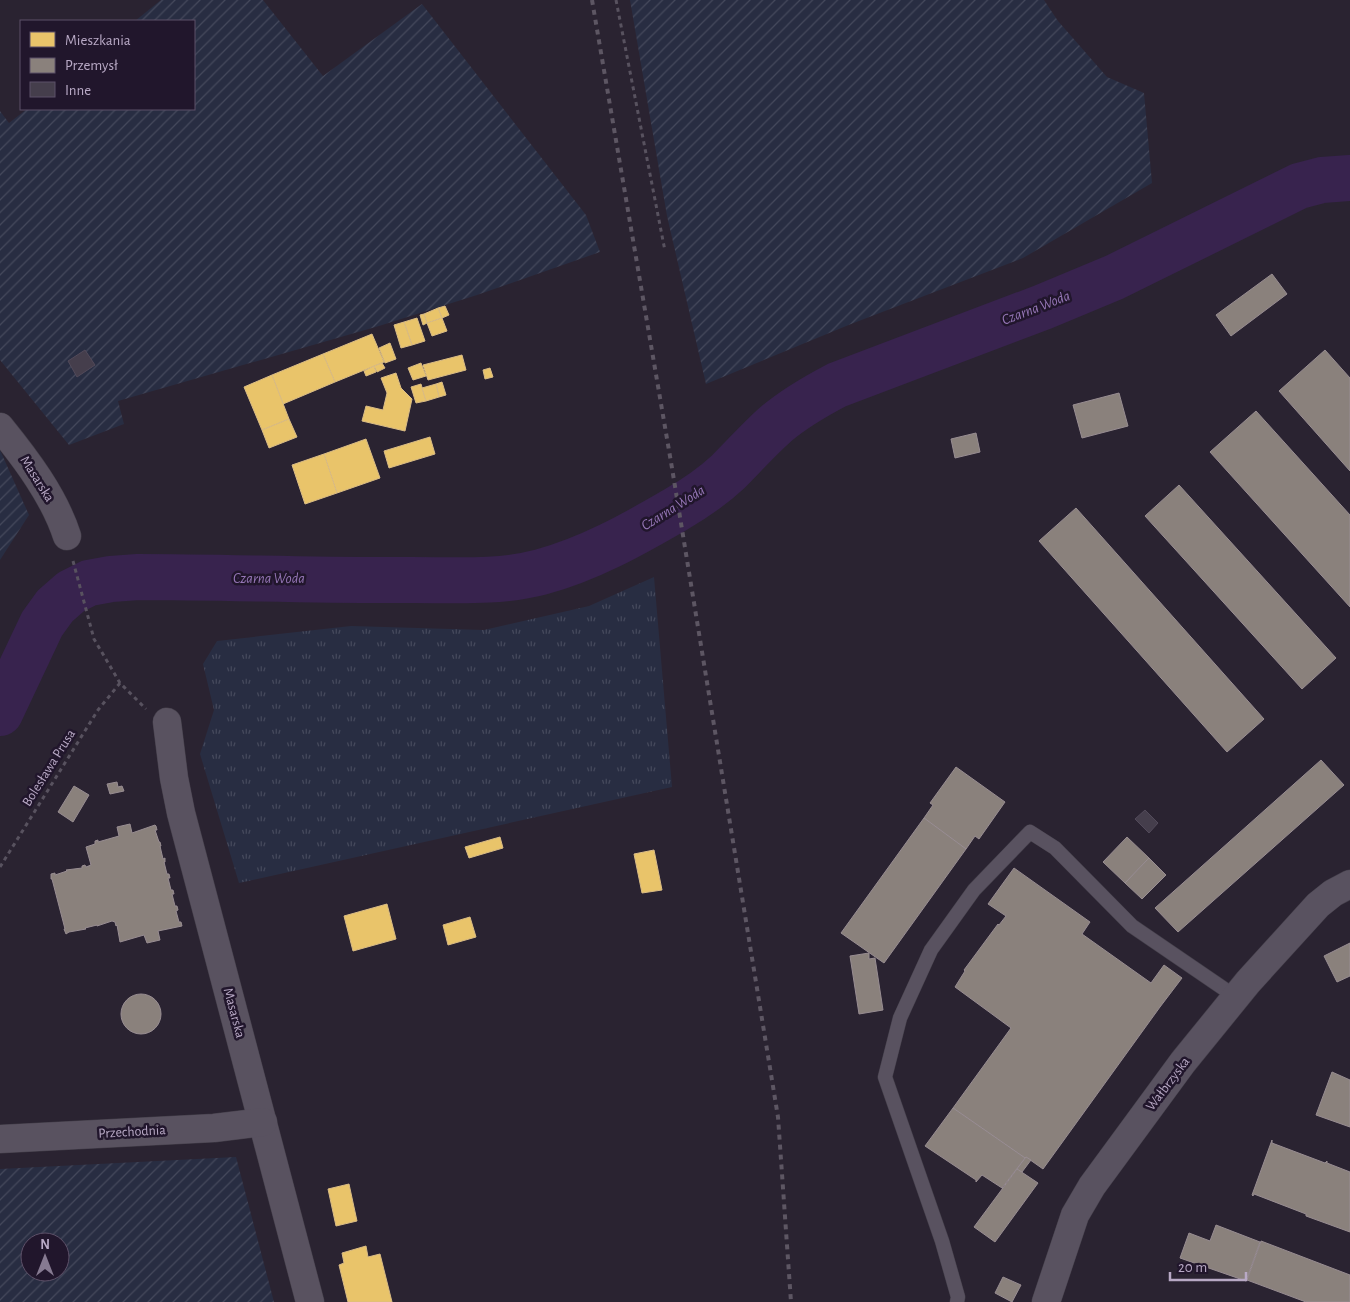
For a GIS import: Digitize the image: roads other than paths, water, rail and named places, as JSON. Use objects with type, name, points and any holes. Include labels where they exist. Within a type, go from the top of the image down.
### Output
[{"type":"street","name":"Masarska","points":[[0,426],[52,503],[67,536]]},
{"type":"street","name":"Masarska","points":[[167,722],[174,778],[181,813],[310,1302]]},
{"type":"street","name":"Wałbrzyska","points":[[1046,1302],[1068,1235],[1085,1197],[1183,1062],[1236,996],[1313,910],[1341,889]]},
{"type":"street","name":"Przechodnia","points":[[0,1139],[214,1128],[263,1122]]},
{"type":"lane","points":[[957,1302],[958,1297],[942,1240],[885,1078],[900,1018],[931,950],[974,890],[1030,832],[1055,848],[1132,926],[1236,996]]},
{"type":"waterway","name":"Czarna Woda","points":[[0,713],[42,624],[55,606],[71,592],[89,583],[138,577],[477,580],[525,576],[559,567],[626,537],[696,497],[716,483],[783,418],[837,385],[1043,307],[1115,277],[1299,186],[1322,180],[1350,178]]},
{"type":"railway","points":[[592,0],[672,468],[778,1117],[791,1302]]}]
